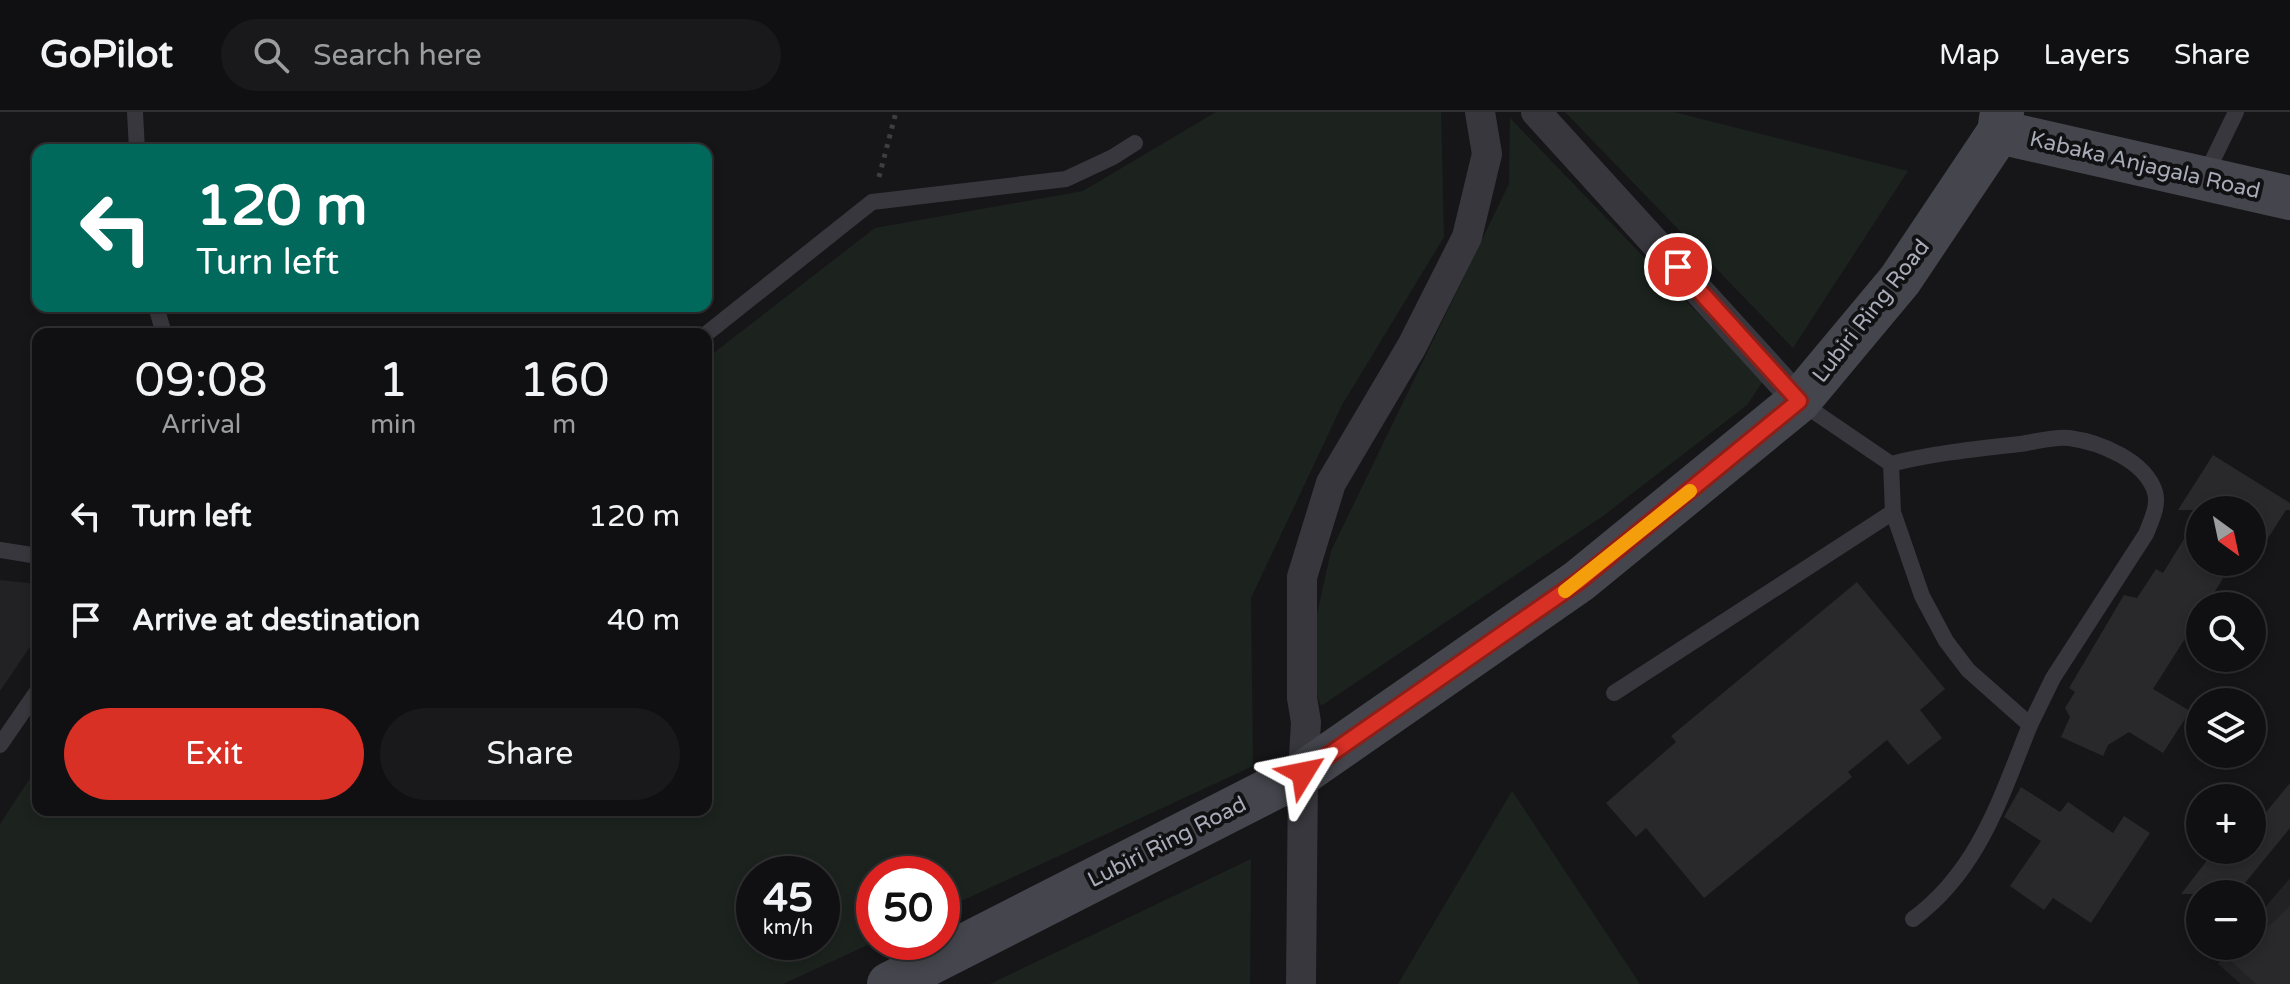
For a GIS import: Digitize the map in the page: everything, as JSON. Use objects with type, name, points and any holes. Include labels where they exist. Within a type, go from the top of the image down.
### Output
[{"type":"main road","name":"Lubiri Ring Road","points":[[889,984],[1303,773],[1579,581],[1799,401],[1900,280],[2001,122]]},
{"type":"main road","name":"Kabaka Anjagala Road","points":[[2001,122],[2290,198]]},
{"type":"street","points":[[1301,984],[1306,722],[1302,698],[1302,577],[1331,483],[1412,346],[1467,237],[1487,154],[1480,112]]},
{"type":"street","points":[[1536,112],[1799,401]]},
{"type":"lane","points":[[135,112],[137,144]]},
{"type":"lane","points":[[2205,178],[2236,112]]},
{"type":"lane","points":[[712,329],[872,202],[1066,179],[1135,143]]},
{"type":"lane","points":[[1799,401],[1891,464],[1927,454],[2067,438],[2111,449],[2127,459],[2155,492],[2156,509],[2146,534],[2053,678],[2030,725],[1995,813],[1962,872],[1939,900],[1913,919]]},
{"type":"lane","points":[[1891,464],[1893,512],[1922,596],[1946,641],[1968,670],[2030,725]]},
{"type":"lane","points":[[1614,693],[1893,512]]},
{"type":"lane","points":[[0,550],[32,555]]},
{"type":"lane","points":[[0,745],[32,699]]},
{"type":"path","points":[[872,202],[896,112]]},
{"type":"shaded area","points":[[1216,112],[1441,112],[1444,237],[1342,405],[1251,598],[1253,766],[960,902],[960,856],[856,856],[856,950],[840,958],[840,856],[736,856],[736,960],[835,960],[783,984],[0,984],[0,824],[32,775],[32,816],[712,816],[712,354],[875,228],[1083,191]]},
{"type":"shaded area","points":[[1565,112],[1674,112],[1908,171],[1793,348]]},
{"type":"shaded area","points":[[1510,118],[1763,381],[1747,405],[1603,516],[1321,706],[1315,689],[1315,623],[1331,551],[1509,184]]},
{"type":"shaded area","points":[[0,580],[32,583],[32,644],[0,691]]},
{"type":"shaded area","points":[[1512,791],[1640,984],[1398,984]]},
{"type":"shaded area","points":[[1251,859],[1250,984],[990,984]]},
{"type":"shaded area","points":[[2290,878],[2290,984],[2241,984],[2218,964],[2221,960],[2266,960],[2266,906]]},
{"type":"building","points":[[2213,455],[2290,503],[2290,510],[2286,510],[2266,541],[2266,496],[2187,496]]},
{"type":"building","points":[[2186,497],[2186,510],[2178,510]]},
{"type":"building","points":[[2186,536],[2186,576],[2224,576],[2215,592],[2186,592],[2186,637],[2153,689],[2186,709],[2186,717],[2163,753],[2129,732],[2108,745],[2103,756],[2061,737],[2070,717],[2065,708],[2075,692],[2069,688],[2124,595],[2137,598],[2156,569],[2163,573]]},
{"type":"building","points":[[1857,582],[1945,689],[1920,710],[1942,738],[1908,765],[1887,740],[1848,772],[1852,777],[1704,898],[1646,828],[1636,837],[1606,803],[1676,742],[1671,736]]},
{"type":"building","points":[[2290,783],[2290,828],[2266,857],[2266,812]]},
{"type":"building","points":[[2021,787],[2060,812],[2068,802],[2113,833],[2124,816],[2150,833],[2091,923],[2053,898],[2044,910],[2010,886],[2041,841],[2004,817]]},
{"type":"building","points":[[2204,864],[2261,864],[2247,880],[2192,880]]},
{"type":"building","points":[[2290,906],[2290,984],[2256,984],[2232,962],[2266,960],[2266,929]]},
{"type":"slow traffic","points":[[1565,591],[1690,491]]},
{"type":"route","points":[[1303,773],[1579,581],[1799,401],[1678,267]]}]
